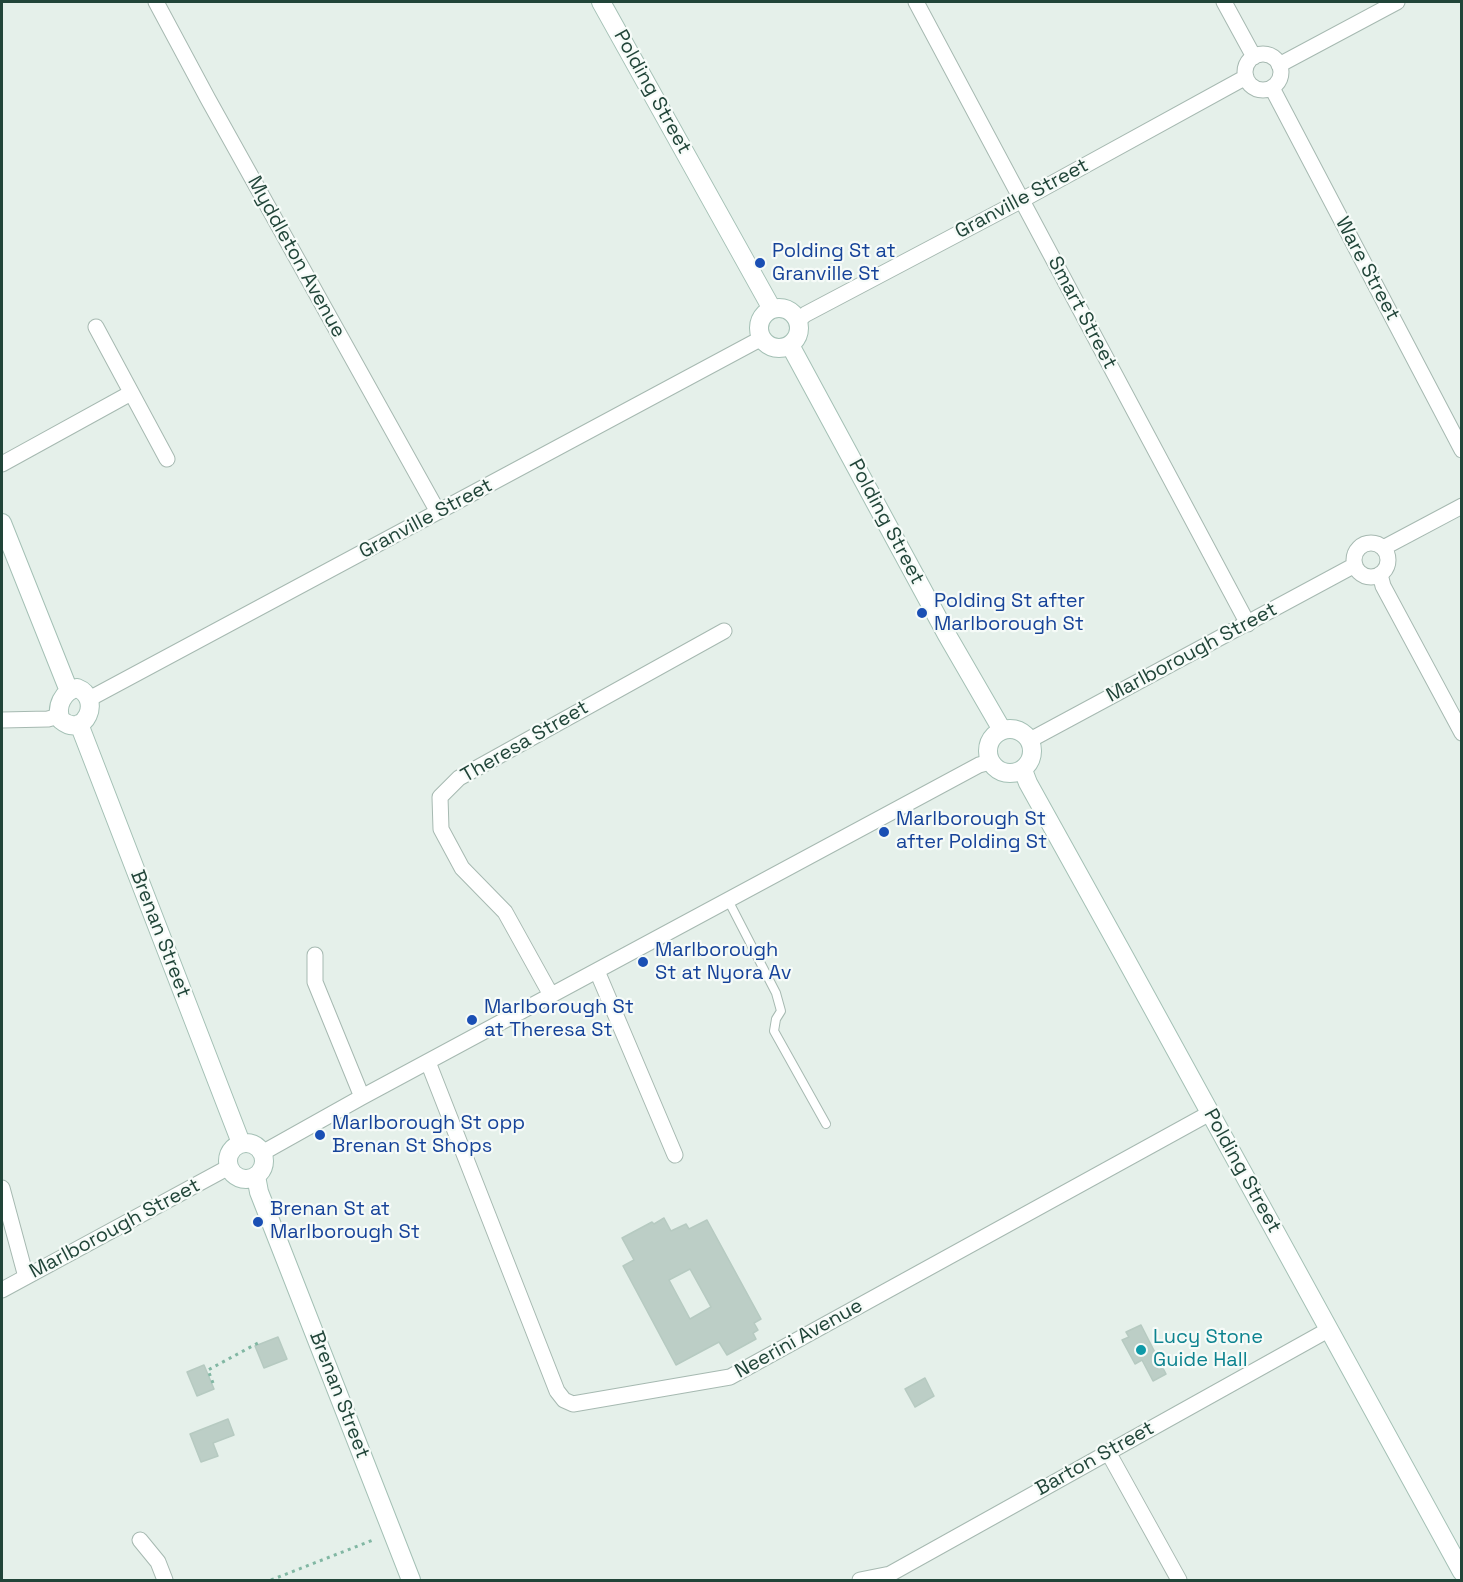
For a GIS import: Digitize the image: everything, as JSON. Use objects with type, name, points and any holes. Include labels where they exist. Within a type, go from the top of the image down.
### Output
[{"type":"main road","name":"Polding Street","points":[[601,2],[772,309]]},
{"type":"main road","points":[[772,309],[787,309],[798,320],[799,334],[790,345],[783,348],[768,344],[762,338],[760,322],[772,309]]},
{"type":"main road","name":"Polding Street","points":[[790,345],[947,635],[1002,730]]},
{"type":"main road","points":[[2,523],[69,691]]},
{"type":"main road","points":[[80,689],[90,703],[88,715],[79,724],[70,726],[59,716],[60,704],[69,691],[80,689]]},
{"type":"main road","name":"Brenan Street","points":[[79,724],[241,1143]]},
{"type":"main road","points":[[1002,730],[1018,730],[1030,740],[1032,756],[1029,764],[1023,770],[1005,773],[990,762],[989,743],[994,735],[1002,730]]},
{"type":"main road","name":"Polding Street","points":[[1023,770],[1028,783],[1461,1572]]},
{"type":"main road","points":[[241,1143],[252,1144],[262,1153],[263,1166],[256,1176],[247,1179],[239,1177],[229,1167],[229,1154],[241,1143]]},
{"type":"main road","name":"Brenan Street","points":[[256,1176],[259,1192],[411,1581]]},
{"type":"street","name":"Myddleton Avenue","points":[[156,2],[438,512]]},
{"type":"street","name":"Smart Street","points":[[916,2],[1248,624]]},
{"type":"street","points":[[1224,2],[1254,57]]},
{"type":"street","points":[[1279,65],[1397,2]]},
{"type":"street","points":[[1266,54],[1276,60],[1279,65],[1280,76],[1272,88],[1258,90],[1252,87],[1246,77],[1246,65],[1254,57],[1266,54]]},
{"type":"street","name":"Granville Street","points":[[798,320],[1246,77]]},
{"type":"street","name":"Ware Street","points":[[1272,88],[1461,450]]},
{"type":"street","points":[[96,327],[167,459]]},
{"type":"street","name":"Granville Street","points":[[89,699],[762,338]]},
{"type":"street","points":[[2,464],[131,393]]},
{"type":"street","points":[[1383,548],[1461,506]]},
{"type":"street","points":[[1373,543],[1386,552],[1388,562],[1380,574],[1365,576],[1355,565],[1355,554],[1362,545],[1373,543]]},
{"type":"street","name":"Marlborough Street","points":[[1030,740],[1355,565]]},
{"type":"street","points":[[1380,574],[1383,586],[1461,733]]},
{"type":"street","name":"Theresa Street","points":[[551,995],[504,912],[462,868],[441,829],[440,797],[459,777],[724,631]]},
{"type":"street","points":[[2,720],[48,719],[59,716]]},
{"type":"street","points":[[262,1153],[979,765],[990,762]]},
{"type":"street","points":[[315,955],[315,982],[362,1097]]},
{"type":"street","points":[[597,971],[675,1155]]},
{"type":"street","name":"Neerini Avenue","points":[[428,1062],[557,1391],[564,1400],[573,1404],[730,1377],[1210,1113]]},
{"type":"street","name":"Marlborough Street","points":[[2,1290],[229,1167]]},
{"type":"street","points":[[2,1188],[26,1276]]},
{"type":"street","name":"Barton Street","points":[[860,1581],[892,1577],[1108,1452],[1328,1330]]},
{"type":"street","points":[[1108,1452],[1179,1581]]},
{"type":"street","points":[[140,1540],[158,1562],[165,1581]]},
{"type":"lane","points":[[728,900],[776,993],[781,1011],[776,1019],[774,1031],[826,1124]]},
{"type":"path","points":[[213,1383],[208,1370],[258,1343]]},
{"type":"path","points":[[272,1581],[373,1540]]},
{"type":"building","points":[[664,1218],[671,1231],[686,1224],[689,1229],[707,1220],[761,1319],[754,1323],[758,1330],[753,1333],[756,1339],[727,1355],[719,1342],[676,1365],[623,1266],[634,1260],[622,1238],[652,1222],[654,1224]],"holes":[[[690,1269],[711,1307],[690,1319],[669,1280]]]},
{"type":"building","name":"Lucy Stone Guide Hall","points":[[1141,1325],[1166,1374],[1153,1381],[1142,1360],[1135,1364],[1122,1340],[1129,1337],[1126,1332]]},
{"type":"building","points":[[278,1337],[287,1359],[264,1368],[255,1346]]},
{"type":"building","points":[[204,1365],[214,1389],[197,1396],[187,1372]]},
{"type":"building","points":[[925,1378],[934,1396],[915,1407],[905,1389]]},
{"type":"building","points":[[228,1419],[234,1435],[213,1443],[218,1456],[201,1462],[190,1434]]},
{"type":"place","name":"Polding St at Granville St","points":[[760,263]]},
{"type":"place","name":"Polding St after Marlborough St","points":[[922,613]]},
{"type":"place","name":"Marlborough St after Polding St","points":[[884,832]]},
{"type":"place","name":"Marlborough St at Nyora Av","points":[[643,962]]},
{"type":"place","name":"Marlborough St at Theresa St","points":[[472,1020]]},
{"type":"place","name":"Marlborough St opp Brenan St Shops","points":[[320,1135]]},
{"type":"place","name":"Brenan St at Marlborough St","points":[[258,1222]]},
{"type":"place","name":"Lucy Stone Guide Hall","points":[[1141,1350]]}]
